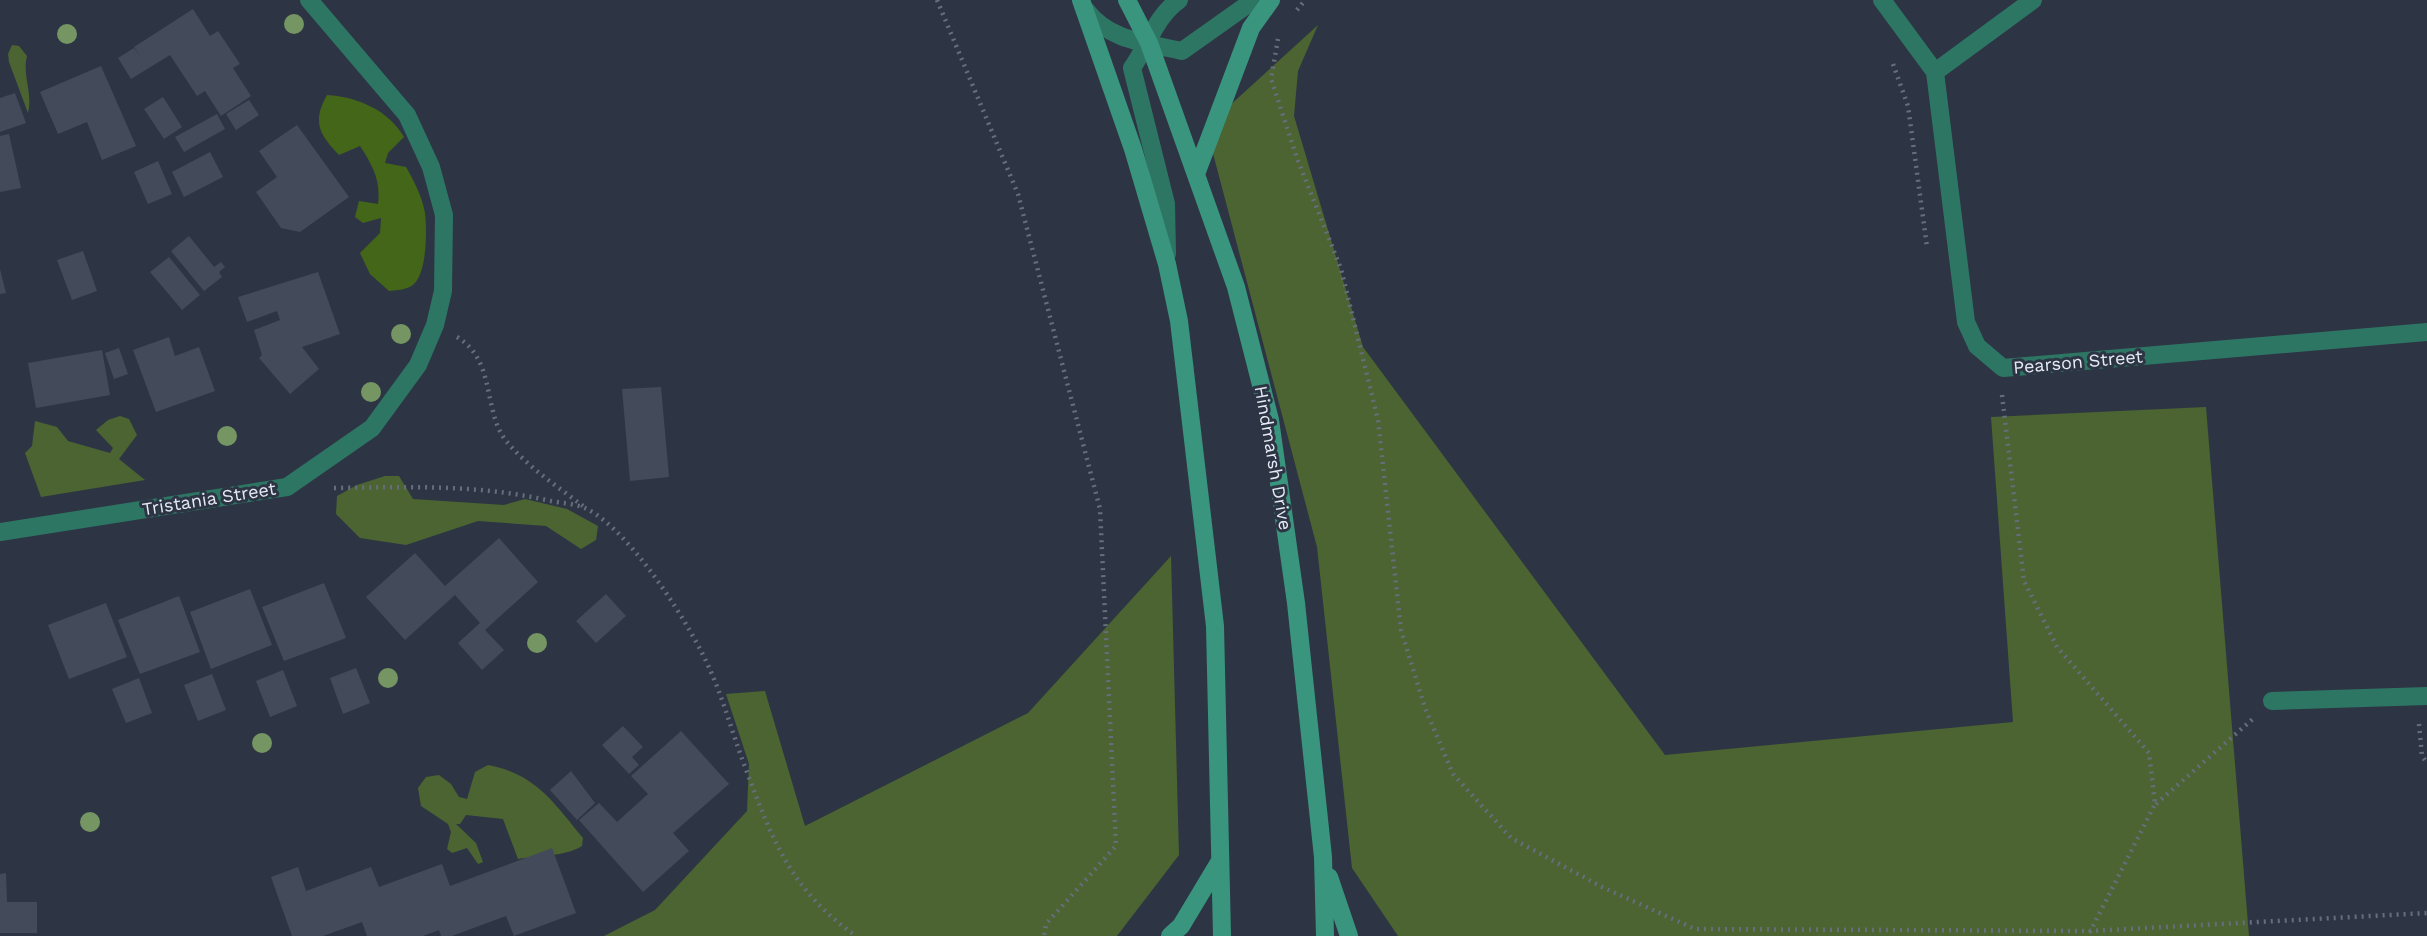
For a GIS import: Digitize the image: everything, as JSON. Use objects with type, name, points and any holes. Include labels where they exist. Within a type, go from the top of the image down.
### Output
[{"type":"main road","name":"Hindmarsh Drive","points":[[1128,0],[1149,43],[1236,287],[1270,420],[1296,603],[1323,858],[1325,936]]},
{"type":"main road","points":[[1196,174],[1251,28],[1264,3]]},
{"type":"main road","points":[[1083,5],[1133,149],[1167,264],[1191,407],[1214,626],[1222,936]]},
{"type":"main road","points":[[1323,858],[1349,936]]},
{"type":"main road","points":[[1170,936],[1181,926],[1221,860]]},
{"type":"street","name":"Tristania Street","points":[[0,533],[287,487],[372,428],[418,365],[435,325],[443,291],[444,215],[432,167],[407,115],[309,0]]},
{"type":"street","points":[[1167,264],[1166,204],[1132,68],[1149,43],[1163,12],[1179,0]]},
{"type":"street","name":"Pearson Street","points":[[1882,0],[1935,72],[1966,322],[1977,345],[2003,368],[2427,332]]},
{"type":"street","points":[[1935,72],[2033,0]]},
{"type":"street","points":[[1083,5],[1097,24],[1117,36],[1182,51],[1264,3]]},
{"type":"street","points":[[2272,701],[2422,698]]},
{"type":"path","points":[[937,0],[1018,194],[1100,509],[1116,846],[1046,924],[1044,936]]},
{"type":"path","points":[[1264,3],[1279,31],[1271,79],[1298,161],[1341,269],[1378,420],[1401,630],[1424,708],[1453,774],[1511,838],[1602,887],[1695,929],[2089,934],[2427,912]]},
{"type":"path","points":[[451,346],[458,327]]},
{"type":"path","points":[[456,337],[468,344],[480,363],[506,442],[586,509],[642,561],[675,608],[711,671],[772,840],[805,891],[832,920],[856,936]]},
{"type":"path","points":[[2003,368],[2001,393],[2024,581],[2057,647],[2149,754],[2155,804]]},
{"type":"path","points":[[333,488],[454,485],[519,493],[586,509]]},
{"type":"path","points":[[2422,698],[2422,756],[2427,763]]},
{"type":"path","points":[[2089,934],[2155,804],[2272,701]]},
{"type":"green space","points":[[1318,25],[1298,71],[1294,116],[1363,347],[1665,755],[2013,722],[1991,417],[2206,407],[2249,936],[1398,936],[1352,868],[1317,547],[1206,127]]},
{"type":"green space","points":[[12,45],[19,46],[27,56],[28,113],[9,62],[8,54]]},
{"type":"green space","points":[[327,95],[361,102],[381,112],[404,137],[388,153],[385,163],[406,167],[420,195],[425,213],[426,239],[422,269],[410,287],[389,291],[370,274],[360,253],[380,233],[381,218],[363,223],[355,217],[359,201],[378,204],[377,181],[360,146],[339,155],[322,134],[319,120]]},
{"type":"green space","points":[[120,416],[129,419],[137,435],[119,459],[145,480],[41,497],[25,453],[32,446],[35,421],[57,427],[68,441],[110,453],[113,448],[96,430],[108,420]]},
{"type":"green space","points":[[385,476],[399,476],[413,499],[504,505],[525,499],[567,509],[598,526],[596,540],[581,549],[546,526],[478,521],[406,545],[360,538],[336,514],[337,496],[357,485]]},
{"type":"green space","points":[[1171,556],[1179,855],[1117,936],[604,936],[655,910],[747,811],[749,764],[726,694],[765,691],[805,826],[1028,713]]},
{"type":"green space","points":[[488,765],[519,775],[543,792],[583,838],[582,846],[560,854],[518,859],[503,819],[466,815],[460,824],[456,824],[476,843],[483,862],[478,864],[467,848],[452,853],[447,849],[451,832],[448,824],[421,806],[418,788],[426,777],[439,775],[451,784],[459,797],[467,799],[475,772]]},
{"type":"building","points":[[193,9],[210,36],[218,31],[240,64],[233,68],[251,96],[221,116],[205,91],[197,96],[170,55],[131,79],[118,58],[134,48],[141,57],[134,47]]},
{"type":"building","points":[[101,66],[136,146],[102,160],[87,122],[58,134],[40,92]]},
{"type":"building","points":[[15,93],[26,123],[0,132],[0,98]]},
{"type":"building","points":[[163,97],[182,127],[164,139],[144,109]]},
{"type":"building","points":[[249,100],[259,115],[236,130],[226,114]]},
{"type":"building","points":[[217,114],[225,129],[184,152],[175,137]]},
{"type":"building","points":[[297,125],[349,197],[300,232],[281,228],[256,192],[277,177],[259,151]]},
{"type":"building","points":[[9,134],[21,188],[0,192],[0,136]]},
{"type":"building","points":[[210,152],[223,177],[184,197],[172,172]]},
{"type":"building","points":[[158,161],[172,194],[148,204],[134,172]]},
{"type":"building","points":[[189,236],[214,267],[221,262],[225,267],[219,272],[222,277],[204,291],[171,251]]},
{"type":"building","points":[[83,251],[97,291],[72,300],[57,260]]},
{"type":"building","points":[[169,257],[200,295],[182,310],[150,272]]},
{"type":"building","points":[[0,269],[6,293],[0,294]]},
{"type":"building","points":[[318,272],[340,334],[302,347],[319,369],[290,394],[259,358],[262,355],[254,330],[280,320],[277,311],[247,322],[238,297]]},
{"type":"building","points":[[169,337],[175,356],[199,347],[215,391],[156,412],[133,350]]},
{"type":"building","points":[[119,348],[128,374],[114,379],[105,353]]},
{"type":"building","points":[[102,350],[110,395],[36,408],[28,363]]},
{"type":"building","points":[[661,387],[669,477],[630,481],[622,389]]},
{"type":"building","points":[[499,538],[538,582],[485,630],[504,650],[482,670],[458,643],[480,623],[455,595],[405,640],[366,597],[415,553],[445,586]]},
{"type":"building","points":[[324,583],[346,638],[284,661],[262,607]]},
{"type":"building","points":[[250,589],[272,645],[211,669],[190,612]]},
{"type":"building","points":[[606,594],[626,616],[596,643],[576,621]]},
{"type":"building","points":[[179,596],[200,652],[140,674],[118,620]]},
{"type":"building","points":[[106,603],[127,657],[69,679],[48,625]]},
{"type":"building","points":[[356,668],[370,703],[343,714],[330,678]]},
{"type":"building","points":[[283,670],[297,706],[270,717],[256,681]]},
{"type":"building","points":[[212,674],[226,710],[198,721],[184,685]]},
{"type":"building","points":[[139,678],[152,713],[126,723],[112,689]]},
{"type":"building","points":[[623,726],[643,747],[632,757],[639,765],[629,774],[602,745]]},
{"type":"building","points":[[681,731],[729,784],[673,833],[689,851],[643,892],[579,820],[599,803],[617,822],[648,794],[631,776]]},
{"type":"building","points":[[571,771],[595,803],[577,820],[550,790]]},
{"type":"building","points":[[552,848],[576,913],[514,936],[506,916],[452,936],[441,936],[439,930],[423,936],[367,936],[362,922],[323,936],[292,936],[271,877],[298,867],[306,891],[371,867],[379,887],[442,864],[450,886]]},
{"type":"building","points":[[6,873],[7,902],[37,902],[37,933],[0,933],[0,874]]}]
